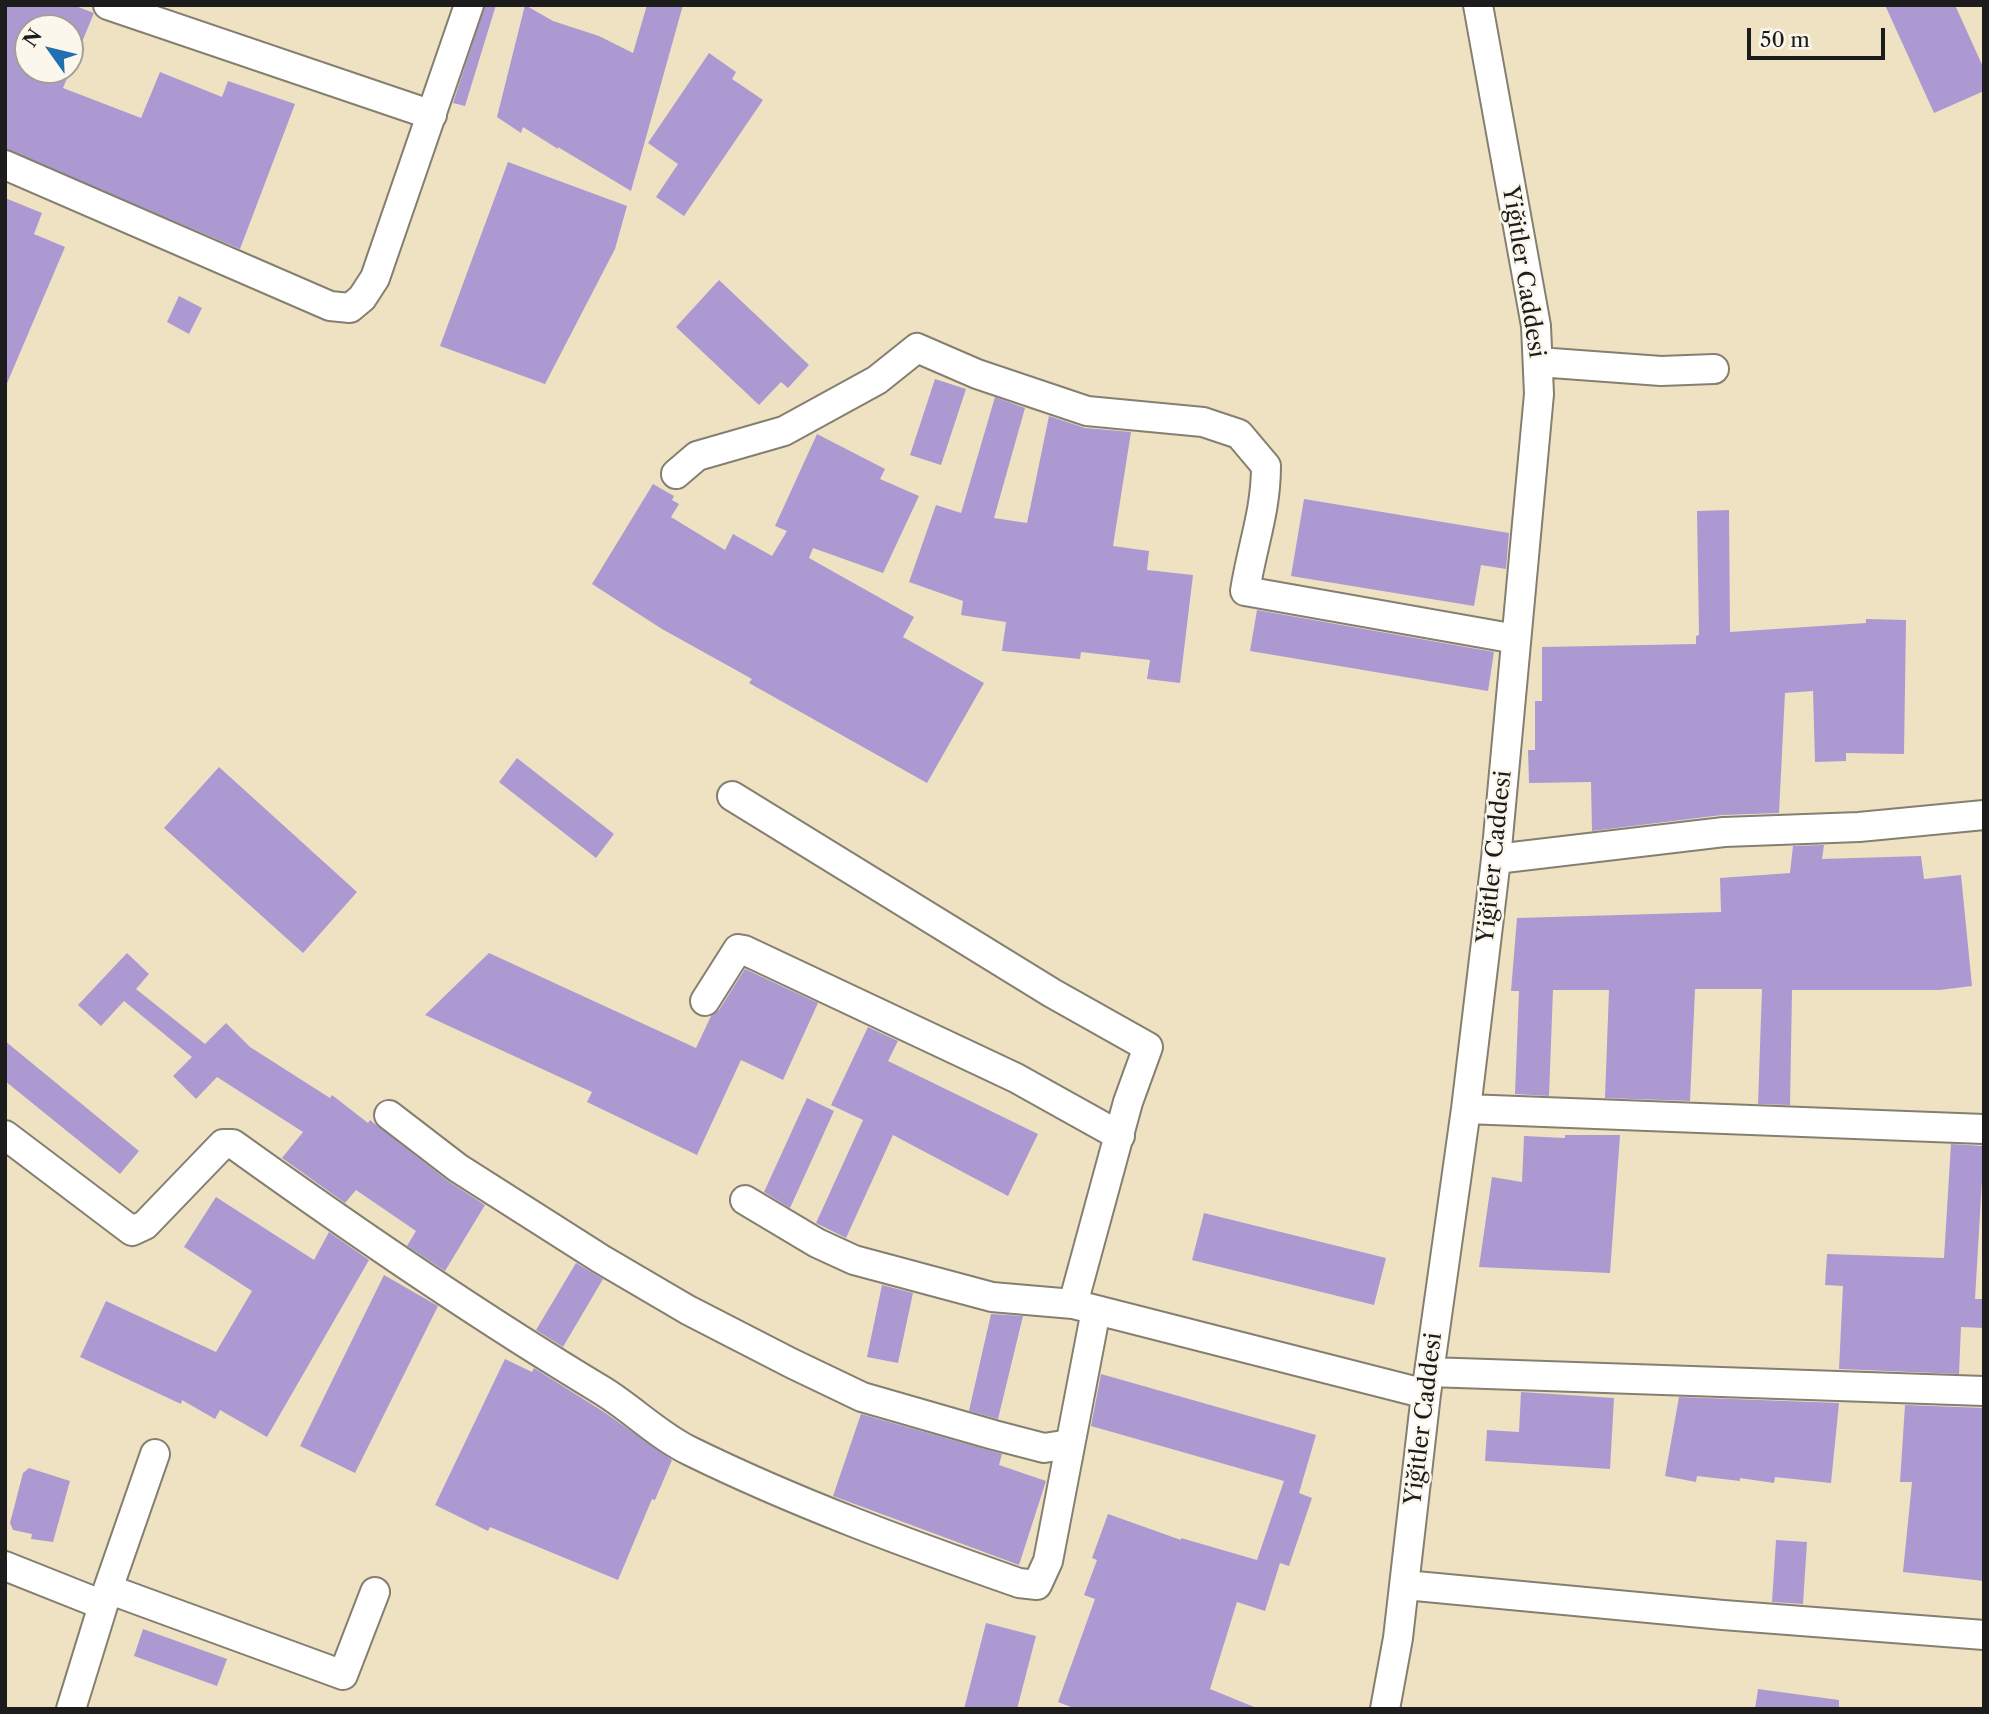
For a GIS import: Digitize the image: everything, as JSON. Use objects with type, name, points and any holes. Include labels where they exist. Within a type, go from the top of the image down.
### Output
[{"type":"street","points":[[108,5],[432,115]]},
{"type":"street","points":[[5,165],[330,306],[350,307],[362,298],[375,278],[469,5]]},
{"type":"street","name":"Yiğitler Caddesi","points":[[1385,1709],[1405,1585],[1427,1383],[1466,1109],[1496,859],[1539,394],[1536,326],[1478,5]]},
{"type":"street","points":[[676,474],[697,456],[784,431],[877,380],[917,348],[977,374],[1087,411],[1203,422],[1239,435],[1266,466],[1266,502],[1245,591],[1516,639]]},
{"type":"street","points":[[1538,362],[1661,370],[1714,369]]},
{"type":"street","points":[[5,1135],[132,1231],[145,1225],[223,1144],[233,1144],[417,1275],[490,1324],[631,1408],[687,1450],[886,1536],[1019,1583],[1037,1585],[1048,1561],[1070,1444],[1084,1307],[1120,1136],[1148,1046],[1052,993],[732,796]]},
{"type":"street","points":[[1496,859],[1724,832],[1859,827],[1984,815]]},
{"type":"street","points":[[705,1001],[738,949],[744,950],[1003,1072],[1120,1136]]},
{"type":"street","points":[[1466,1109],[1984,1129]]},
{"type":"street","points":[[389,1115],[457,1168],[601,1259],[688,1310],[791,1363],[862,1396],[994,1435],[1044,1448],[1070,1444]]},
{"type":"street","points":[[745,1200],[817,1243],[854,1260],[992,1297],[1084,1307],[1427,1383],[1984,1391]]},
{"type":"street","points":[[71,1709],[105,1597],[155,1454]]},
{"type":"street","points":[[5,1566],[343,1675],[375,1592]]},
{"type":"street","points":[[1405,1585],[1696,1613],[1984,1635]]},
{"type":"building","points":[[5,5],[73,5],[94,13],[84,37],[84,14],[14,14],[14,84],[65,84],[63,88],[141,118],[160,72],[222,97],[228,81],[295,104],[240,249],[5,149]]},
{"type":"building","points":[[485,5],[496,5],[465,106],[453,103]]},
{"type":"building","points":[[525,5],[553,21],[599,36],[633,53],[647,5],[683,5],[631,191],[523,127],[521,133],[497,117]]},
{"type":"building","points":[[1885,5],[1955,5],[1984,69],[1984,91],[1934,113]]},
{"type":"building","points":[[709,53],[736,72],[732,79],[763,100],[684,216],[656,197],[678,164],[648,143]]},
{"type":"building","points":[[508,162],[627,206],[615,249],[545,384],[440,346]]},
{"type":"building","points":[[5,198],[42,213],[34,234],[65,247],[5,388]]},
{"type":"building","points":[[719,280],[809,365],[788,388],[781,382],[759,405],[676,327]]},
{"type":"building","points":[[179,296],[202,308],[189,334],[167,322]]},
{"type":"building","points":[[935,379],[966,389],[941,465],[910,455]]},
{"type":"building","points":[[995,397],[1025,408],[994,518],[1027,523],[1049,416],[1085,428],[1131,432],[1113,546],[1149,551],[1147,570],[1193,575],[1180,683],[1147,679],[1150,660],[1081,652],[1080,659],[1002,651],[1006,622],[961,615],[963,601],[909,582],[936,505],[961,513]]},
{"type":"building","points":[[817,434],[885,469],[880,479],[919,496],[883,573],[813,548],[809,558],[914,617],[903,637],[984,683],[927,783],[749,683],[752,679],[662,629],[592,584],[653,484],[674,496],[672,500],[679,504],[671,517],[725,550],[733,534],[772,556],[787,531],[775,526]]},
{"type":"building","points":[[1304,499],[1509,533],[1506,569],[1481,565],[1474,606],[1291,576]]},
{"type":"building","points":[[1729,510],[1730,632],[1866,623],[1866,619],[1906,620],[1904,754],[1846,753],[1846,761],[1815,762],[1813,691],[1785,693],[1779,813],[1722,815],[1592,831],[1591,782],[1529,783],[1528,750],[1535,750],[1535,701],[1542,701],[1542,647],[1696,644],[1696,636],[1699,635],[1697,511]]},
{"type":"building","points":[[1257,610],[1494,652],[1488,691],[1250,651]]},
{"type":"building","points":[[517,758],[614,834],[596,858],[499,782]]},
{"type":"building","points":[[219,767],[357,892],[303,953],[164,828]]},
{"type":"building","points":[[1824,845],[1822,859],[1921,856],[1924,879],[1961,875],[1972,986],[1940,990],[1792,990],[1790,1105],[1758,1104],[1762,989],[1695,989],[1690,1101],[1605,1098],[1609,990],[1553,990],[1549,1096],[1515,1094],[1519,991],[1511,991],[1517,918],[1721,912],[1720,878],[1790,873],[1793,846]]},
{"type":"building","points":[[127,953],[149,974],[136,989],[205,1044],[226,1023],[250,1047],[330,1098],[332,1095],[368,1123],[370,1120],[448,1181],[485,1205],[445,1271],[407,1246],[416,1231],[356,1190],[345,1203],[282,1158],[303,1132],[217,1077],[196,1099],[173,1076],[192,1057],[124,1001],[101,1026],[78,1005]]},
{"type":"building","points":[[489,953],[696,1048],[711,1016],[719,1010],[745,969],[818,1003],[783,1080],[741,1060],[697,1155],[587,1102],[592,1092],[425,1015]]},
{"type":"building","points":[[868,1027],[898,1041],[888,1061],[1038,1134],[1008,1196],[893,1135],[846,1238],[816,1223],[863,1120],[831,1105]]},
{"type":"building","points":[[5,1041],[139,1151],[120,1174],[5,1081]]},
{"type":"building","points":[[807,1098],[834,1111],[790,1208],[764,1192]]},
{"type":"building","points":[[1565,1135],[1620,1135],[1610,1273],[1479,1267],[1492,1177],[1522,1182],[1524,1136],[1565,1138]]},
{"type":"building","points":[[1951,1144],[1984,1146],[1975,1299],[1984,1299],[1984,1328],[1961,1327],[1959,1374],[1839,1369],[1843,1286],[1825,1285],[1827,1254],[1944,1258]]},
{"type":"building","points":[[216,1197],[314,1260],[329,1232],[369,1260],[267,1437],[220,1410],[215,1419],[182,1400],[181,1404],[80,1357],[106,1301],[216,1352],[252,1291],[184,1247]]},
{"type":"building","points":[[1204,1213],[1386,1258],[1374,1305],[1192,1260]]},
{"type":"building","points":[[576,1263],[603,1279],[563,1347],[536,1330]]},
{"type":"building","points":[[384,1275],[438,1306],[355,1473],[300,1446]]},
{"type":"building","points":[[882,1285],[913,1293],[898,1363],[867,1357]]},
{"type":"building","points":[[991,1314],[1023,1316],[998,1419],[969,1411]]},
{"type":"building","points":[[505,1359],[532,1372],[534,1368],[604,1412],[672,1460],[655,1500],[652,1499],[618,1580],[490,1527],[488,1531],[435,1505]]},
{"type":"building","points":[[1101,1374],[1316,1435],[1299,1493],[1312,1498],[1289,1566],[1280,1563],[1265,1611],[1237,1602],[1210,1689],[1259,1709],[1076,1709],[1058,1702],[1095,1599],[1084,1595],[1097,1560],[1092,1558],[1108,1514],[1181,1540],[1257,1560],[1284,1481],[1091,1426]]},
{"type":"building","points":[[1521,1392],[1614,1398],[1610,1469],[1485,1461],[1487,1430],[1519,1432]]},
{"type":"building","points":[[1679,1397],[1839,1403],[1831,1483],[1775,1477],[1774,1483],[1697,1476],[1696,1482],[1665,1476]]},
{"type":"building","points":[[1905,1405],[1984,1408],[1984,1581],[1903,1572],[1912,1482],[1900,1482]]},
{"type":"building","points":[[861,1414],[1002,1454],[999,1465],[1046,1481],[1019,1565],[833,1496]]},
{"type":"building","points":[[29,1468],[70,1481],[53,1542],[31,1539],[32,1534],[13,1530],[10,1523],[23,1473]]},
{"type":"building","points":[[1776,1540],[1807,1542],[1803,1604],[1772,1602]]},
{"type":"building","points":[[986,1623],[1036,1636],[1017,1709],[964,1709]]},
{"type":"building","points":[[143,1629],[227,1659],[217,1686],[134,1656]]},
{"type":"building","points":[[1758,1689],[1839,1700],[1839,1709],[1755,1709]]}]
